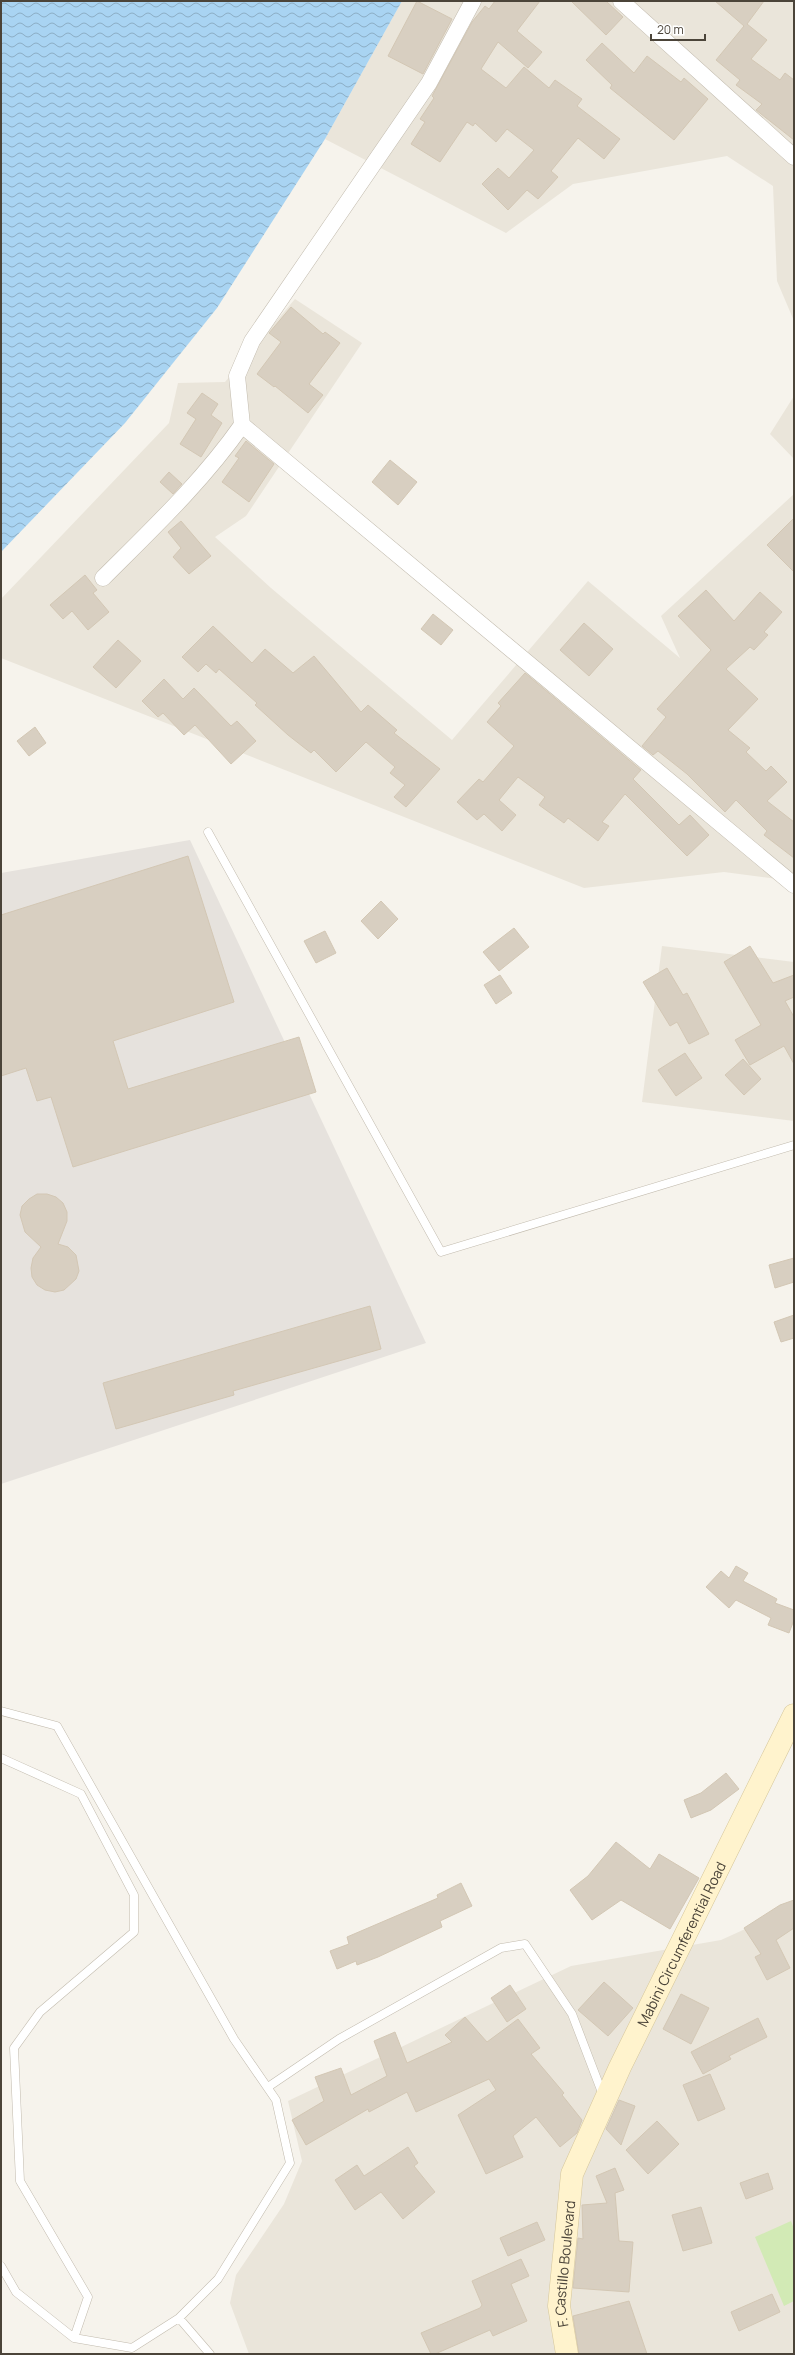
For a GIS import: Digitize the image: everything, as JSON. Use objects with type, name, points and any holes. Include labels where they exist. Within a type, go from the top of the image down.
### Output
[{"type":"main road","name":"Mabini Circumferential Road","points":[[572,2174],[605,2100],[794,1716]]},
{"type":"main road","name":"F. Castillo Boulevard","points":[[568,2354],[560,2306],[572,2174]]},
{"type":"street","points":[[103,578],[169,513],[218,458],[242,424],[237,376],[252,341],[429,83],[473,1]]},
{"type":"street","points":[[621,1],[794,157]]},
{"type":"street","points":[[242,424],[794,885]]},
{"type":"lane","points":[[208,832],[441,1252],[794,1145]]},
{"type":"lane","points":[[1,1712],[57,1726],[234,2039],[276,2100],[290,2163],[218,2279],[179,2318],[132,2348],[74,2338],[16,2292],[1,2266]]},
{"type":"lane","points":[[1,1758],[81,1794],[134,1895],[134,1932],[40,2012],[14,2048],[20,2181],[88,2297],[74,2338]]},
{"type":"lane","points":[[268,2088],[339,2039],[500,1948],[525,1944],[572,2014],[605,2100]]},
{"type":"lane","points":[[179,2318],[210,2354]]},
{"type":"shaded area","points":[[402,1],[794,1],[794,321],[777,281],[773,186],[727,156],[573,184],[506,233],[325,139]]},
{"type":"shaded area","points":[[295,299],[362,343],[246,516],[215,537],[271,588],[452,740],[588,581],[680,658],[661,616],[794,494],[794,881],[724,872],[584,888],[1,658],[1,599],[169,423],[178,383],[225,382]]},
{"type":"shaded area","points":[[794,396],[794,459],[770,434]]},
{"type":"shaded area","points":[[190,840],[426,1343],[1,1484],[1,873]]},
{"type":"shaded area","points":[[662,946],[794,962],[794,1121],[642,1102]]},
{"type":"shaded area","points":[[794,1907],[794,2354],[249,2354],[230,2303],[236,2275],[284,2204],[302,2161],[288,2101],[571,1966],[721,1940]]},
{"type":"green space","points":[[791,2221],[794,2229],[794,2301],[784,2306],[755,2237]]},
{"type":"water","points":[[1,1],[402,1],[325,139],[217,308],[125,423],[1,552]]},
{"type":"building","points":[[417,1],[452,19],[423,74],[388,56]]},
{"type":"building","points":[[495,1],[540,1],[517,31],[542,52],[528,68],[498,42],[481,69],[506,88],[524,67],[549,88],[555,80],[582,99],[577,106],[620,139],[604,159],[578,138],[551,171],[558,177],[538,199],[527,190],[508,210],[482,184],[498,168],[509,178],[534,150],[507,129],[496,142],[475,123],[473,126],[467,122],[440,162],[411,144],[425,122],[420,119],[434,98],[432,96],[472,22],[485,6],[489,9]]},
{"type":"building","points":[[571,1],[606,1],[623,17],[606,35]]},
{"type":"building","points":[[715,1],[764,1],[747,24],[767,40],[751,59],[780,80],[785,73],[794,80],[794,140],[756,110],[762,104],[736,85],[740,80],[716,60],[744,26]]},
{"type":"building","points":[[602,43],[634,73],[647,56],[681,82],[684,78],[708,99],[674,140],[610,88],[612,85],[586,60]]},
{"type":"building","points":[[291,307],[323,334],[325,332],[340,343],[309,384],[323,395],[308,413],[275,386],[274,387],[257,374],[281,342],[269,333]]},
{"type":"building","points":[[202,393],[218,404],[211,415],[222,423],[201,457],[180,444],[196,419],[187,413]]},
{"type":"building","points":[[246,441],[274,464],[249,502],[222,482],[239,458],[235,456]]},
{"type":"building","points":[[390,460],[417,482],[398,505],[372,482]]},
{"type":"building","points":[[169,472],[182,484],[173,494],[160,482]]},
{"type":"building","points":[[794,518],[794,572],[767,545]]},
{"type":"building","points":[[181,521],[211,556],[189,574],[173,557],[181,548],[168,532]]},
{"type":"building","points":[[85,575],[97,590],[93,593],[109,612],[88,630],[72,611],[63,619],[50,605]]},
{"type":"building","points":[[706,590],[734,621],[760,592],[782,612],[764,632],[768,635],[754,650],[750,647],[726,669],[758,699],[728,730],[750,748],[746,752],[766,771],[771,766],[787,782],[767,801],[794,822],[794,858],[764,835],[767,831],[736,800],[725,812],[687,774],[658,751],[653,755],[642,746],[666,717],[657,709],[711,650],[678,616]]},
{"type":"building","points":[[433,614],[453,630],[441,645],[421,629]]},
{"type":"building","points":[[584,623],[613,649],[589,676],[560,650]]},
{"type":"building","points":[[213,626],[252,663],[265,649],[293,673],[314,656],[361,712],[368,705],[397,730],[394,733],[440,769],[406,807],[394,797],[405,785],[390,773],[395,767],[366,742],[336,772],[314,750],[311,753],[288,735],[255,705],[257,703],[219,669],[216,673],[206,664],[198,672],[182,657]]},
{"type":"building","points":[[118,640],[141,661],[116,688],[93,667]]},
{"type":"building","points":[[525,673],[641,770],[633,779],[679,825],[690,815],[709,835],[687,856],[625,794],[602,822],[609,826],[598,841],[568,818],[564,823],[539,805],[545,797],[518,777],[499,800],[516,815],[502,831],[484,814],[477,820],[457,802],[479,779],[483,782],[514,746],[487,722],[501,706],[498,703]]},
{"type":"building","points":[[164,679],[183,699],[194,688],[231,726],[237,721],[256,741],[231,764],[195,725],[184,735],[163,713],[158,717],[142,701]]},
{"type":"building","points":[[35,727],[46,743],[29,756],[17,741]]},
{"type":"building","points":[[188,856],[234,1002],[113,1041],[128,1089],[299,1037],[316,1092],[73,1167],[51,1097],[37,1101],[26,1068],[1,1076],[1,915]]},
{"type":"building","points":[[381,901],[398,919],[378,939],[361,921]]},
{"type":"building","points":[[514,928],[529,947],[499,971],[483,952]]},
{"type":"building","points":[[325,931],[336,953],[316,963],[304,941]]},
{"type":"building","points":[[750,946],[773,983],[794,975],[794,997],[785,1001],[794,1017],[794,1064],[784,1046],[750,1065],[735,1040],[761,1025],[724,962]]},
{"type":"building","points":[[667,968],[683,995],[687,993],[709,1034],[689,1044],[677,1022],[670,1026],[643,982]]},
{"type":"building","points":[[500,975],[512,993],[496,1004],[484,985]]},
{"type":"building","points":[[685,1053],[702,1078],[676,1096],[658,1070]]},
{"type":"building","points":[[743,1059],[761,1079],[744,1095],[725,1075]]},
{"type":"building","points":[[37,1194],[47,1194],[56,1197],[63,1203],[67,1212],[67,1221],[58,1244],[68,1247],[76,1255],[79,1271],[76,1279],[64,1290],[55,1292],[45,1290],[37,1285],[32,1277],[31,1268],[33,1258],[41,1247],[25,1232],[20,1215],[22,1206]]},
{"type":"building","points":[[794,1258],[794,1282],[775,1288],[769,1265]]},
{"type":"building","points":[[370,1306],[381,1349],[233,1391],[234,1395],[116,1429],[103,1383]]},
{"type":"building","points":[[794,1315],[794,1338],[781,1342],[774,1322]]},
{"type":"building","points":[[736,1566],[748,1573],[743,1581],[777,1599],[775,1603],[794,1610],[794,1620],[789,1633],[768,1625],[771,1618],[736,1600],[729,1608],[706,1587],[721,1571],[729,1578]]},
{"type":"building","points":[[726,1773],[739,1789],[711,1810],[691,1818],[684,1800],[701,1793]]},
{"type":"building","points":[[616,1842],[650,1869],[659,1854],[699,1878],[670,1929],[621,1900],[592,1920],[570,1890],[588,1876]]},
{"type":"building","points":[[461,1883],[472,1906],[440,1921],[442,1927],[378,1957],[357,1965],[356,1961],[337,1969],[330,1951],[349,1944],[347,1937],[438,1898],[437,1895]]},
{"type":"building","points":[[794,1900],[794,1928],[776,1940],[790,1968],[767,1980],[755,1957],[761,1954],[744,1928],[780,1905]]},
{"type":"building","points":[[604,1982],[633,2008],[608,2036],[578,2010]]},
{"type":"building","points":[[510,1985],[526,2009],[507,2022],[491,1998]]},
{"type":"building","points":[[681,1994],[709,2008],[691,2044],[663,2029]]},
{"type":"building","points":[[465,2017],[487,2042],[518,2019],[540,2048],[531,2054],[564,2093],[562,2095],[582,2120],[577,2133],[560,2147],[536,2117],[513,2136],[523,2157],[486,2174],[458,2115],[496,2090],[489,2079],[416,2112],[407,2092],[369,2112],[368,2109],[306,2145],[292,2120],[324,2101],[315,2077],[341,2068],[351,2095],[387,2076],[374,2041],[395,2032],[407,2063],[452,2042],[445,2035]]},
{"type":"building","points":[[758,2018],[767,2037],[729,2056],[731,2059],[703,2074],[691,2052]]},
{"type":"building","points":[[710,2074],[725,2109],[698,2121],[683,2085]]},
{"type":"building","points":[[619,2100],[635,2106],[621,2145],[606,2129]]},
{"type":"building","points":[[657,2121],[679,2144],[648,2174],[626,2150]]},
{"type":"building","points":[[408,2147],[418,2163],[414,2166],[435,2192],[403,2219],[381,2192],[355,2210],[335,2180],[357,2165],[364,2176]]},
{"type":"building","points":[[615,2168],[624,2190],[615,2193],[619,2241],[633,2242],[629,2292],[573,2288],[578,2238],[583,2239],[582,2205],[607,2203],[596,2176]]},
{"type":"building","points":[[768,2173],[773,2189],[746,2199],[740,2183]]},
{"type":"building","points":[[701,2207],[712,2243],[683,2251],[672,2215]]},
{"type":"building","points":[[537,2222],[545,2240],[508,2256],[500,2238]]},
{"type":"building","points":[[521,2259],[529,2276],[511,2284],[527,2321],[493,2336],[490,2330],[435,2354],[431,2354],[421,2333],[480,2308],[482,2305],[472,2281]]},
{"type":"building","points":[[772,2294],[780,2312],[739,2331],[731,2312]]},
{"type":"building","points":[[629,2301],[647,2354],[579,2354],[573,2316]]}]
